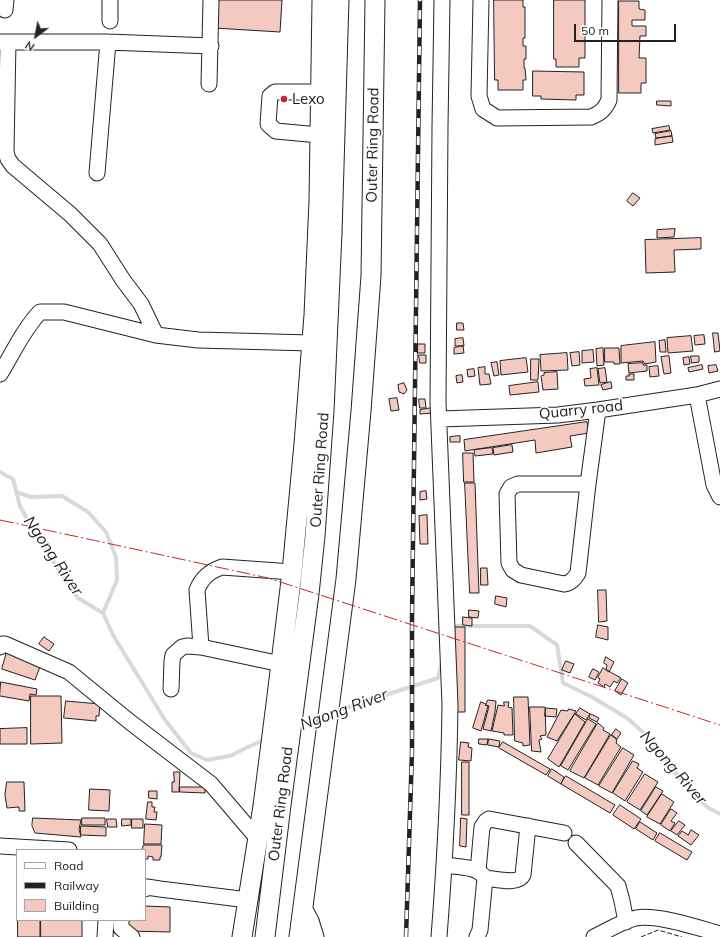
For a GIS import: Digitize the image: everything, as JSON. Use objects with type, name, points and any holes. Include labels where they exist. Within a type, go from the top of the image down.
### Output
[{"type":"main road","points":[[242,937],[258,839],[272,806],[277,696],[293,566],[305,437],[312,343],[319,202],[322,0]]},
{"type":"main road","name":"Outer Ring Road","points":[[264,937],[272,806],[296,690],[315,536],[324,411],[332,233],[339,0]]},
{"type":"main road","name":"Outer Ring Road","points":[[299,937],[346,579],[361,411],[371,276],[374,0]]},
{"type":"main road","points":[[319,202],[332,233]]},
{"type":"main road","points":[[293,566],[315,536]]},
{"type":"main road","points":[[303,910],[309,921],[314,937]]},
{"type":"street","points":[[110,0],[110,21]]},
{"type":"street","points":[[209,84],[211,0]]},
{"type":"street","points":[[439,937],[450,748],[449,647],[446,608],[438,394],[442,0]]},
{"type":"street","points":[[481,0],[479,96],[483,109],[497,118],[591,117],[601,113],[609,100],[610,0]]},
{"type":"street","points":[[156,335],[141,304],[123,280],[100,244],[70,214],[13,166],[8,159],[6,152],[4,42],[108,42],[211,46]]},
{"type":"street","points":[[97,173],[108,42]]},
{"type":"street","points":[[319,135],[276,131],[268,124],[270,96],[275,92],[320,92]]},
{"type":"street","points":[[0,374],[21,338],[40,312],[64,312],[156,335],[198,340],[312,343]]},
{"type":"street","name":"Quarry road","points":[[440,419],[558,414],[598,410],[697,395],[720,389]]},
{"type":"street","points":[[697,395],[718,488]]},
{"type":"street","points":[[588,484],[518,484],[511,487],[506,494],[509,563],[513,570],[521,575],[564,584],[569,584],[574,580],[578,573],[598,410]]},
{"type":"street","points":[[201,647],[197,590],[205,576],[222,567],[293,566]]},
{"type":"street","points":[[0,647],[2,644],[5,644],[69,672],[130,722],[211,784],[258,839]]},
{"type":"street","points":[[171,689],[173,655],[182,647],[201,647],[281,664]]},
{"type":"street","points":[[477,937],[480,930],[482,826],[486,821],[490,819],[564,833]]},
{"type":"street","points":[[444,865],[475,869],[482,875],[516,881],[523,875],[528,826]]},
{"type":"street","points":[[576,843],[618,886],[626,922]]},
{"type":"street","points":[[0,846],[52,849]]},
{"type":"street","points":[[146,888],[248,900]]},
{"type":"street","points":[[594,937],[636,918],[652,917],[698,932],[720,934]]},
{"type":"street","points":[[105,937],[106,921]]},
{"type":"street","points":[[120,921],[121,928],[132,937]]},
{"type":"building","points":[[216,0],[282,0],[280,32],[214,28]]},
{"type":"building","points":[[494,0],[523,0],[523,7],[525,7],[525,38],[523,38],[523,46],[526,46],[524,68],[526,80],[523,80],[523,90],[498,90],[498,80],[495,80]]},
{"type":"building","points":[[554,0],[585,0],[585,58],[579,58],[579,67],[556,67],[556,59],[554,59]]},
{"type":"building","points":[[619,1],[639,1],[639,9],[645,10],[645,20],[632,20],[632,26],[646,26],[646,36],[640,36],[639,58],[646,58],[646,83],[641,83],[641,93],[619,93]]},
{"type":"building","points":[[533,71],[584,72],[584,95],[576,95],[576,100],[541,99],[541,96],[533,96]]},
{"type":"building","points":[[657,101],[671,101],[671,106],[657,105]]},
{"type":"building","points":[[669,126],[670,130],[653,133],[652,129]]},
{"type":"building","points":[[671,131],[672,136],[656,138],[655,134]]},
{"type":"building","points":[[672,136],[673,142],[655,145],[655,139]]},
{"type":"building","points":[[633,193],[640,198],[633,206],[627,201]]},
{"type":"building","points":[[675,229],[674,237],[657,238],[657,230]]},
{"type":"building","points":[[701,238],[701,249],[674,250],[675,272],[646,273],[645,240]]},
{"type":"building","points":[[457,323],[463,323],[464,330],[457,330]]},
{"type":"building","points":[[713,333],[718,333],[720,351],[715,352]]},
{"type":"building","points":[[704,335],[705,344],[695,345],[694,336]]},
{"type":"building","points":[[691,336],[693,351],[668,353],[667,338]]},
{"type":"building","points":[[463,338],[464,346],[455,346],[455,339]]},
{"type":"building","points":[[665,340],[666,352],[660,352],[659,341]]},
{"type":"building","points":[[655,342],[656,362],[645,364],[643,361],[621,363],[621,346]]},
{"type":"building","points":[[418,344],[425,344],[425,353],[418,353]]},
{"type":"building","points":[[463,346],[464,353],[454,354],[454,348]]},
{"type":"building","points":[[603,348],[604,365],[597,366],[596,349]]},
{"type":"building","points":[[605,348],[619,348],[620,364],[605,362]]},
{"type":"building","points":[[593,350],[594,362],[582,363],[582,351]]},
{"type":"building","points":[[579,352],[580,365],[572,366],[570,353]]},
{"type":"building","points":[[567,353],[568,370],[541,371],[540,355]]},
{"type":"building","points":[[419,355],[426,355],[426,363],[420,363]]},
{"type":"building","points":[[669,356],[671,373],[664,374],[661,357]]},
{"type":"building","points":[[691,356],[699,356],[699,362],[692,363]]},
{"type":"building","points":[[689,357],[690,364],[684,365],[683,358]]},
{"type":"building","points":[[526,358],[528,372],[501,375],[500,361]]},
{"type":"building","points":[[531,359],[539,359],[538,380],[531,380]]},
{"type":"building","points":[[497,362],[499,375],[494,376],[491,363]]},
{"type":"building","points":[[643,363],[643,365],[647,365],[647,371],[629,373],[628,364]]},
{"type":"building","points":[[702,365],[703,369],[689,372],[688,368]]},
{"type":"building","points":[[716,365],[718,371],[709,373],[708,366]]},
{"type":"building","points":[[658,366],[659,376],[650,377],[649,367]]},
{"type":"building","points":[[485,367],[485,374],[489,374],[491,384],[480,385],[478,368]]},
{"type":"building","points":[[597,368],[599,385],[585,386],[584,379],[591,378],[590,369]]},
{"type":"building","points":[[605,368],[607,382],[600,383],[598,369]]},
{"type":"building","points":[[474,369],[475,376],[468,377],[467,370]]},
{"type":"building","points":[[557,372],[558,389],[543,390],[541,376],[544,375],[544,373]]},
{"type":"building","points":[[629,374],[634,374],[634,380],[626,380],[626,376],[629,376]]},
{"type":"building","points":[[462,375],[463,382],[457,383],[456,376]]},
{"type":"building","points":[[538,382],[539,392],[510,395],[509,386]]},
{"type":"building","points":[[611,382],[612,388],[603,390],[601,385]]},
{"type":"building","points":[[404,383],[407,390],[404,394],[399,392],[398,385]]},
{"type":"building","points":[[397,398],[399,410],[391,411],[389,399]]},
{"type":"building","points":[[419,399],[425,399],[426,408],[420,408]]},
{"type":"building","points":[[432,408],[433,413],[420,414],[420,410]]},
{"type":"building","points":[[587,422],[589,433],[570,436],[572,447],[536,453],[535,440],[465,451],[464,440]]},
{"type":"building","points":[[460,436],[460,442],[450,442],[450,437]]},
{"type":"building","points":[[512,445],[513,452],[494,455],[493,448]]},
{"type":"building","points":[[492,448],[493,454],[475,456],[474,450]]},
{"type":"building","points":[[463,453],[473,453],[474,482],[464,482]]},
{"type":"building","points":[[465,483],[475,483],[479,593],[470,593]]},
{"type":"building","points":[[426,491],[427,499],[420,500],[420,492]]},
{"type":"building","points":[[427,515],[428,544],[420,544],[419,516]]},
{"type":"building","points":[[481,568],[487,568],[488,585],[481,585]]},
{"type":"building","points":[[598,590],[606,590],[607,621],[599,622]]},
{"type":"building","points":[[496,596],[507,598],[506,607],[495,604]]},
{"type":"building","points":[[469,610],[479,611],[478,618],[469,617]]},
{"type":"building","points":[[463,617],[472,618],[472,626],[463,625]]},
{"type":"building","points":[[598,625],[608,627],[608,640],[596,637]]},
{"type":"building","points":[[455,627],[465,627],[465,712],[455,712]]},
{"type":"building","points":[[44,637],[54,644],[49,651],[39,644]]},
{"type":"building","points":[[7,652],[41,664],[35,680],[2,669]]},
{"type":"building","points":[[606,657],[614,662],[609,672],[606,670],[607,665],[604,663]]},
{"type":"building","points":[[566,661],[574,664],[570,673],[562,670]]},
{"type":"building","points":[[603,668],[621,678],[617,683],[614,681],[610,687],[605,684],[604,687],[598,683],[600,679],[598,678]]},
{"type":"building","points":[[593,669],[599,672],[595,680],[589,677]]},
{"type":"building","points":[[622,679],[628,683],[621,695],[615,691]]},
{"type":"building","points":[[1,682],[37,689],[36,695],[30,694],[29,701],[0,696]]},
{"type":"building","points":[[31,696],[61,696],[62,743],[31,744]]},
{"type":"building","points":[[514,697],[528,697],[530,745],[523,746],[523,743],[515,741]]},
{"type":"building","points":[[488,700],[496,701],[491,731],[483,729],[489,706],[486,705]]},
{"type":"building","points":[[66,701],[100,704],[99,716],[96,716],[96,721],[64,718]]},
{"type":"building","points":[[481,702],[488,706],[481,731],[473,728]]},
{"type":"building","points":[[504,702],[509,702],[508,707],[512,708],[513,735],[504,735],[504,733],[492,731],[498,705],[504,706]]},
{"type":"building","points":[[530,707],[545,707],[546,735],[540,736],[542,739],[539,740],[541,752],[532,751]]},
{"type":"building","points":[[546,708],[557,709],[556,717],[545,716]]},
{"type":"building","points":[[580,708],[590,714],[586,720],[576,714]]},
{"type":"building","points":[[569,709],[576,711],[557,741],[547,737],[561,710],[567,711]]},
{"type":"building","points":[[575,714],[585,722],[559,767],[548,759]]},
{"type":"building","points":[[591,714],[599,718],[597,722],[589,718]]},
{"type":"building","points":[[588,719],[596,724],[568,770],[561,766]]},
{"type":"building","points":[[598,723],[604,728],[603,730],[610,734],[584,778],[570,771]]},
{"type":"building","points":[[27,728],[27,744],[0,744],[0,729]]},
{"type":"building","points":[[616,729],[621,733],[617,739],[612,735]]},
{"type":"building","points":[[611,735],[617,740],[616,743],[621,747],[598,785],[585,778]]},
{"type":"building","points":[[479,739],[488,739],[487,745],[479,744]]},
{"type":"building","points":[[489,739],[500,741],[499,747],[488,745]]},
{"type":"building","points":[[461,742],[469,743],[468,747],[472,748],[471,761],[459,760]]},
{"type":"building","points":[[503,742],[550,769],[546,775],[499,748]]},
{"type":"building","points":[[623,748],[634,755],[612,793],[599,786]]},
{"type":"building","points":[[633,761],[639,764],[637,768],[643,772],[625,801],[613,793]]},
{"type":"building","points":[[462,762],[469,762],[469,815],[462,815]]},
{"type":"building","points":[[552,769],[564,777],[561,784],[548,776]]},
{"type":"building","points":[[174,772],[180,772],[179,792],[172,792]]},
{"type":"building","points":[[645,774],[658,782],[640,810],[627,802]]},
{"type":"building","points":[[566,776],[615,805],[610,813],[561,784]]},
{"type":"building","points":[[7,782],[24,782],[25,811],[19,811],[19,807],[7,808],[5,795]]},
{"type":"building","points":[[180,787],[205,787],[205,793],[180,792]]},
{"type":"building","points":[[656,787],[663,791],[647,815],[641,811]]},
{"type":"building","points":[[90,789],[110,790],[109,811],[89,810]]},
{"type":"building","points":[[149,791],[157,791],[157,799],[149,798]]},
{"type":"building","points":[[662,794],[674,802],[660,824],[647,817]]},
{"type":"building","points":[[148,802],[152,802],[152,807],[155,807],[154,812],[157,812],[156,820],[146,819]]},
{"type":"building","points":[[620,805],[641,819],[634,829],[613,815]]},
{"type":"building","points":[[671,809],[677,813],[671,821],[675,823],[670,831],[661,825]]},
{"type":"building","points":[[33,818],[81,820],[79,829],[81,837],[35,833],[32,826]]},
{"type":"building","points":[[82,818],[105,818],[105,825],[82,825]]},
{"type":"building","points":[[461,818],[467,819],[466,847],[460,846]]},
{"type":"building","points":[[107,819],[116,819],[117,827],[108,827]]},
{"type":"building","points":[[122,819],[131,819],[131,825],[122,826]]},
{"type":"building","points":[[132,819],[143,819],[143,828],[132,828]]},
{"type":"building","points":[[679,821],[685,825],[677,835],[671,831]]},
{"type":"building","points":[[640,822],[657,833],[653,840],[636,829]]},
{"type":"building","points":[[145,824],[162,825],[161,844],[144,844]]},
{"type":"building","points":[[81,826],[106,827],[106,836],[81,835]]},
{"type":"building","points":[[691,830],[699,835],[691,845],[678,836],[682,831],[688,835]]},
{"type":"building","points":[[660,833],[692,852],[687,860],[655,841]]},
{"type":"building","points":[[144,845],[162,845],[160,860],[153,860],[153,857],[148,856],[148,859],[146,859],[146,849],[142,849]]},
{"type":"building","points":[[146,906],[170,907],[170,932],[127,931],[128,921],[146,921]]},
{"type":"building","points":[[18,921],[40,921],[40,937],[18,937]]},
{"type":"building","points":[[41,921],[82,921],[82,937],[41,937]]},
{"type":"waterway","name":"Ngong River","points":[[0,472],[13,479],[20,506],[35,534],[78,598],[103,613],[113,635],[165,720],[191,753],[207,760],[230,756],[266,739]]},
{"type":"waterway","points":[[16,492],[31,497],[62,496],[88,512],[106,532],[116,557],[117,580],[103,613]]},
{"type":"waterway","name":"Ngong River","points":[[451,628],[452,626],[530,626],[557,645],[563,683],[592,697],[627,718],[654,742],[677,775],[707,807],[720,814]]},
{"type":"waterway","name":"Ngong River","points":[[333,712],[438,678],[442,661]]},
{"type":"waterway","name":"Ngong River","points":[[296,727],[323,716]]},
{"type":"railway","points":[[406,937],[412,751],[412,618],[420,0]]},
{"type":"fence","points":[[641,937],[658,930],[682,937]]},
{"type":"power","points":[[0,520],[268,578],[720,725]]},
{"type":"place","name":"Lexo","points":[[284,99]]}]
